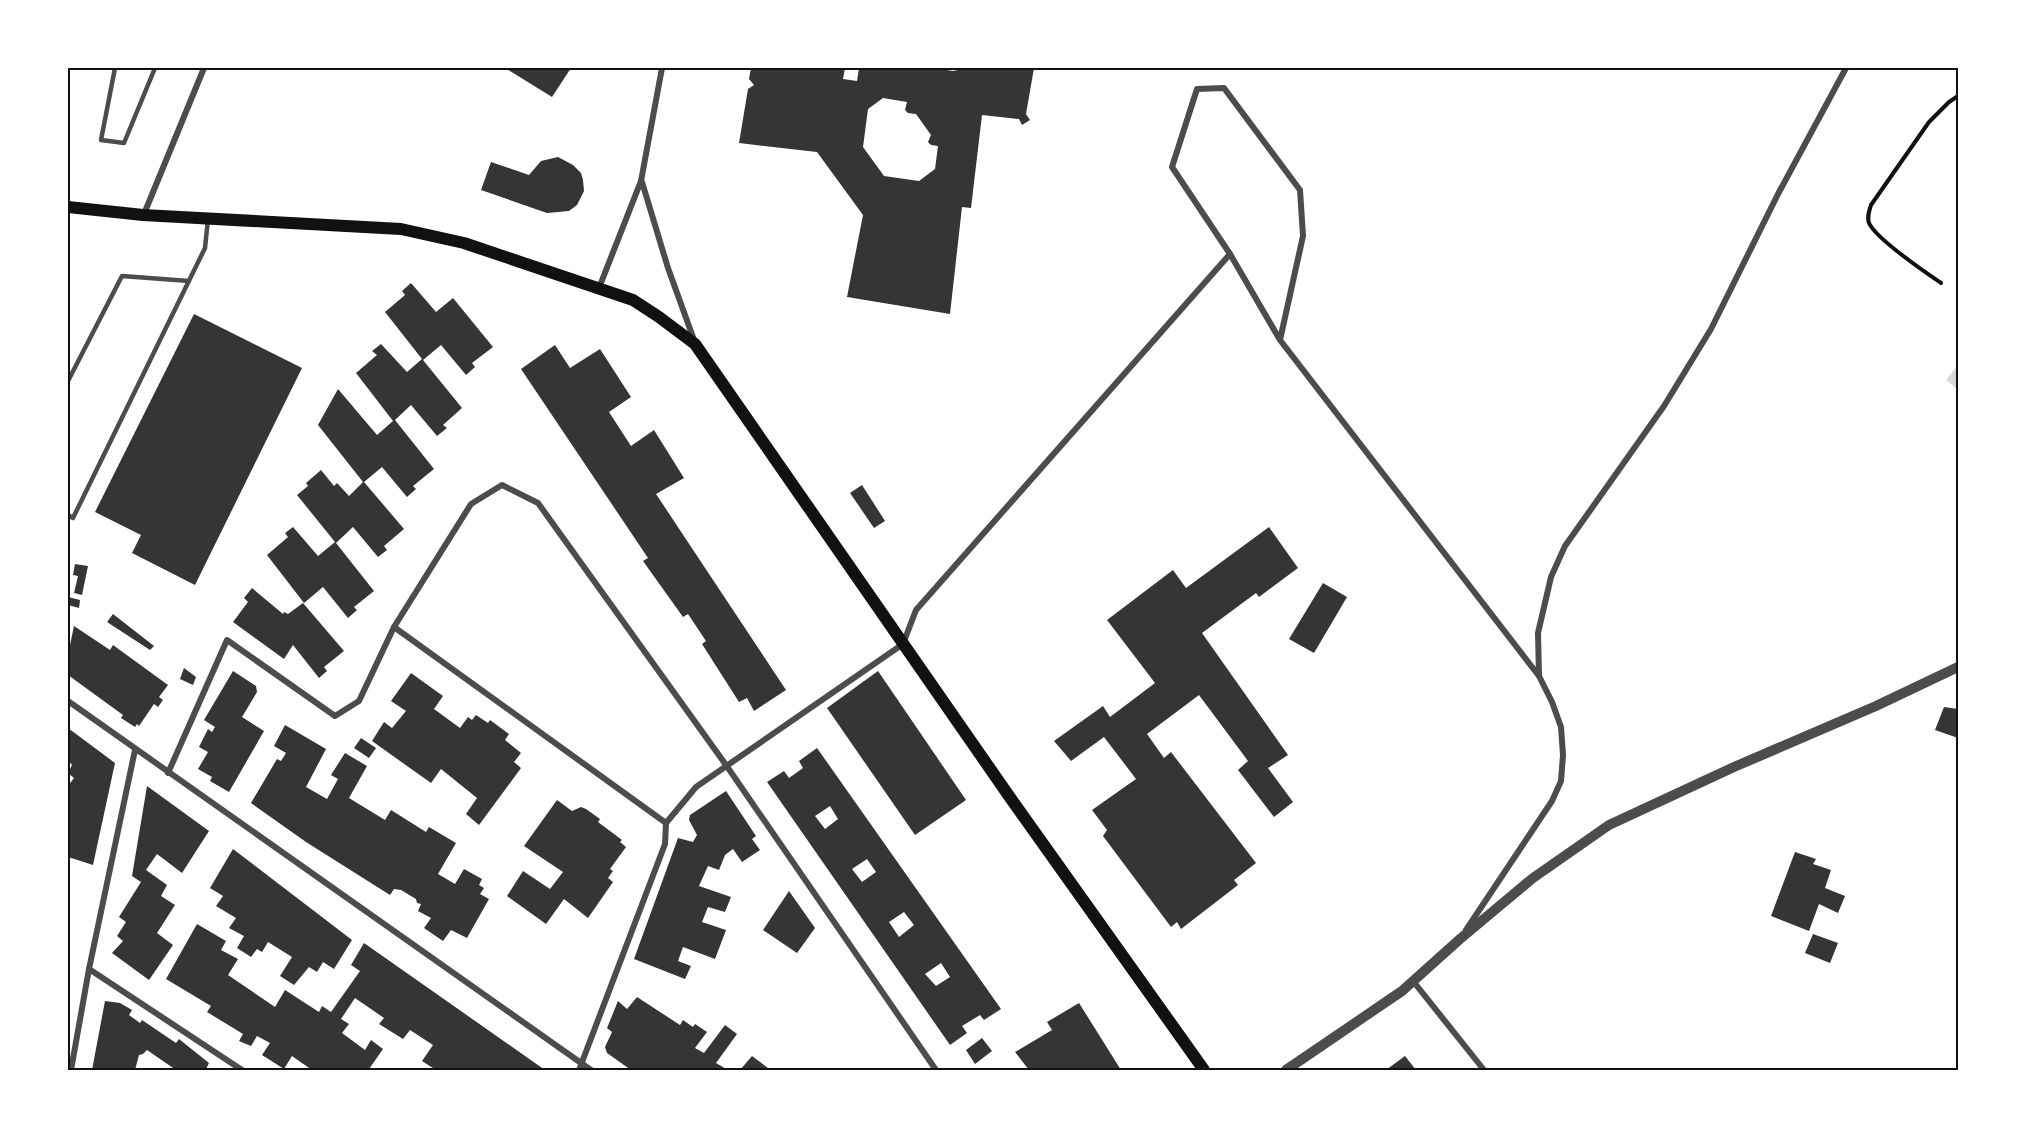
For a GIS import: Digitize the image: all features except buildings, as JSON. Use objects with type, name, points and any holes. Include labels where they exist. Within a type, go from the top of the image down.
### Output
[{"type":"main road","points":[[68,207],[143,215],[401,229],[464,243],[633,300],[695,344],[1009,796],[1204,1071]]},
{"type":"street","points":[[143,215],[204,68]]},
{"type":"street","points":[[599,289],[641,181],[662,68]]},
{"type":"street","points":[[1539,676],[1538,633],[1551,577],[1565,546],[1664,406],[1710,329],[1778,194],[1846,68]]},
{"type":"street","points":[[1280,339],[1303,237],[1300,190],[1224,88],[1197,89],[1172,167],[1230,254],[1280,339],[1539,676],[1561,727],[1563,755],[1561,781],[1552,801],[1460,939]]},
{"type":"street","points":[[641,181],[695,344]]},
{"type":"street","points":[[581,1068],[665,844],[666,823],[696,787],[903,644],[916,610],[1230,254]]},
{"type":"street","points":[[168,773],[227,640],[334,716],[359,701],[394,627],[471,504],[502,485],[538,503],[726,765],[936,1071]]},
{"type":"street","points":[[394,627],[666,823]]},
{"type":"street","points":[[1286,1071],[1402,991],[1533,878],[1609,825],[1959,667]]},
{"type":"street","points":[[68,701],[581,1068],[591,1071]]},
{"type":"street","points":[[71,1071],[89,969],[135,750]]},
{"type":"street","points":[[89,969],[242,1071]]},
{"type":"street","points":[[1413,981],[1484,1071]]},
{"type":"lane","points":[[115,68],[101,140],[124,142],[155,68]]},
{"type":"lane","points":[[68,515],[73,518],[205,248],[208,219]]},
{"type":"lane","points":[[68,381],[122,276],[189,281]]},
{"type":"path","points":[[1941,283],[1904,258],[1869,224],[1868,216],[1871,205],[1929,122],[1949,102],[1959,96]]},
{"type":"shaded area","points":[[1958,365],[1958,390],[1946,380]]}]
